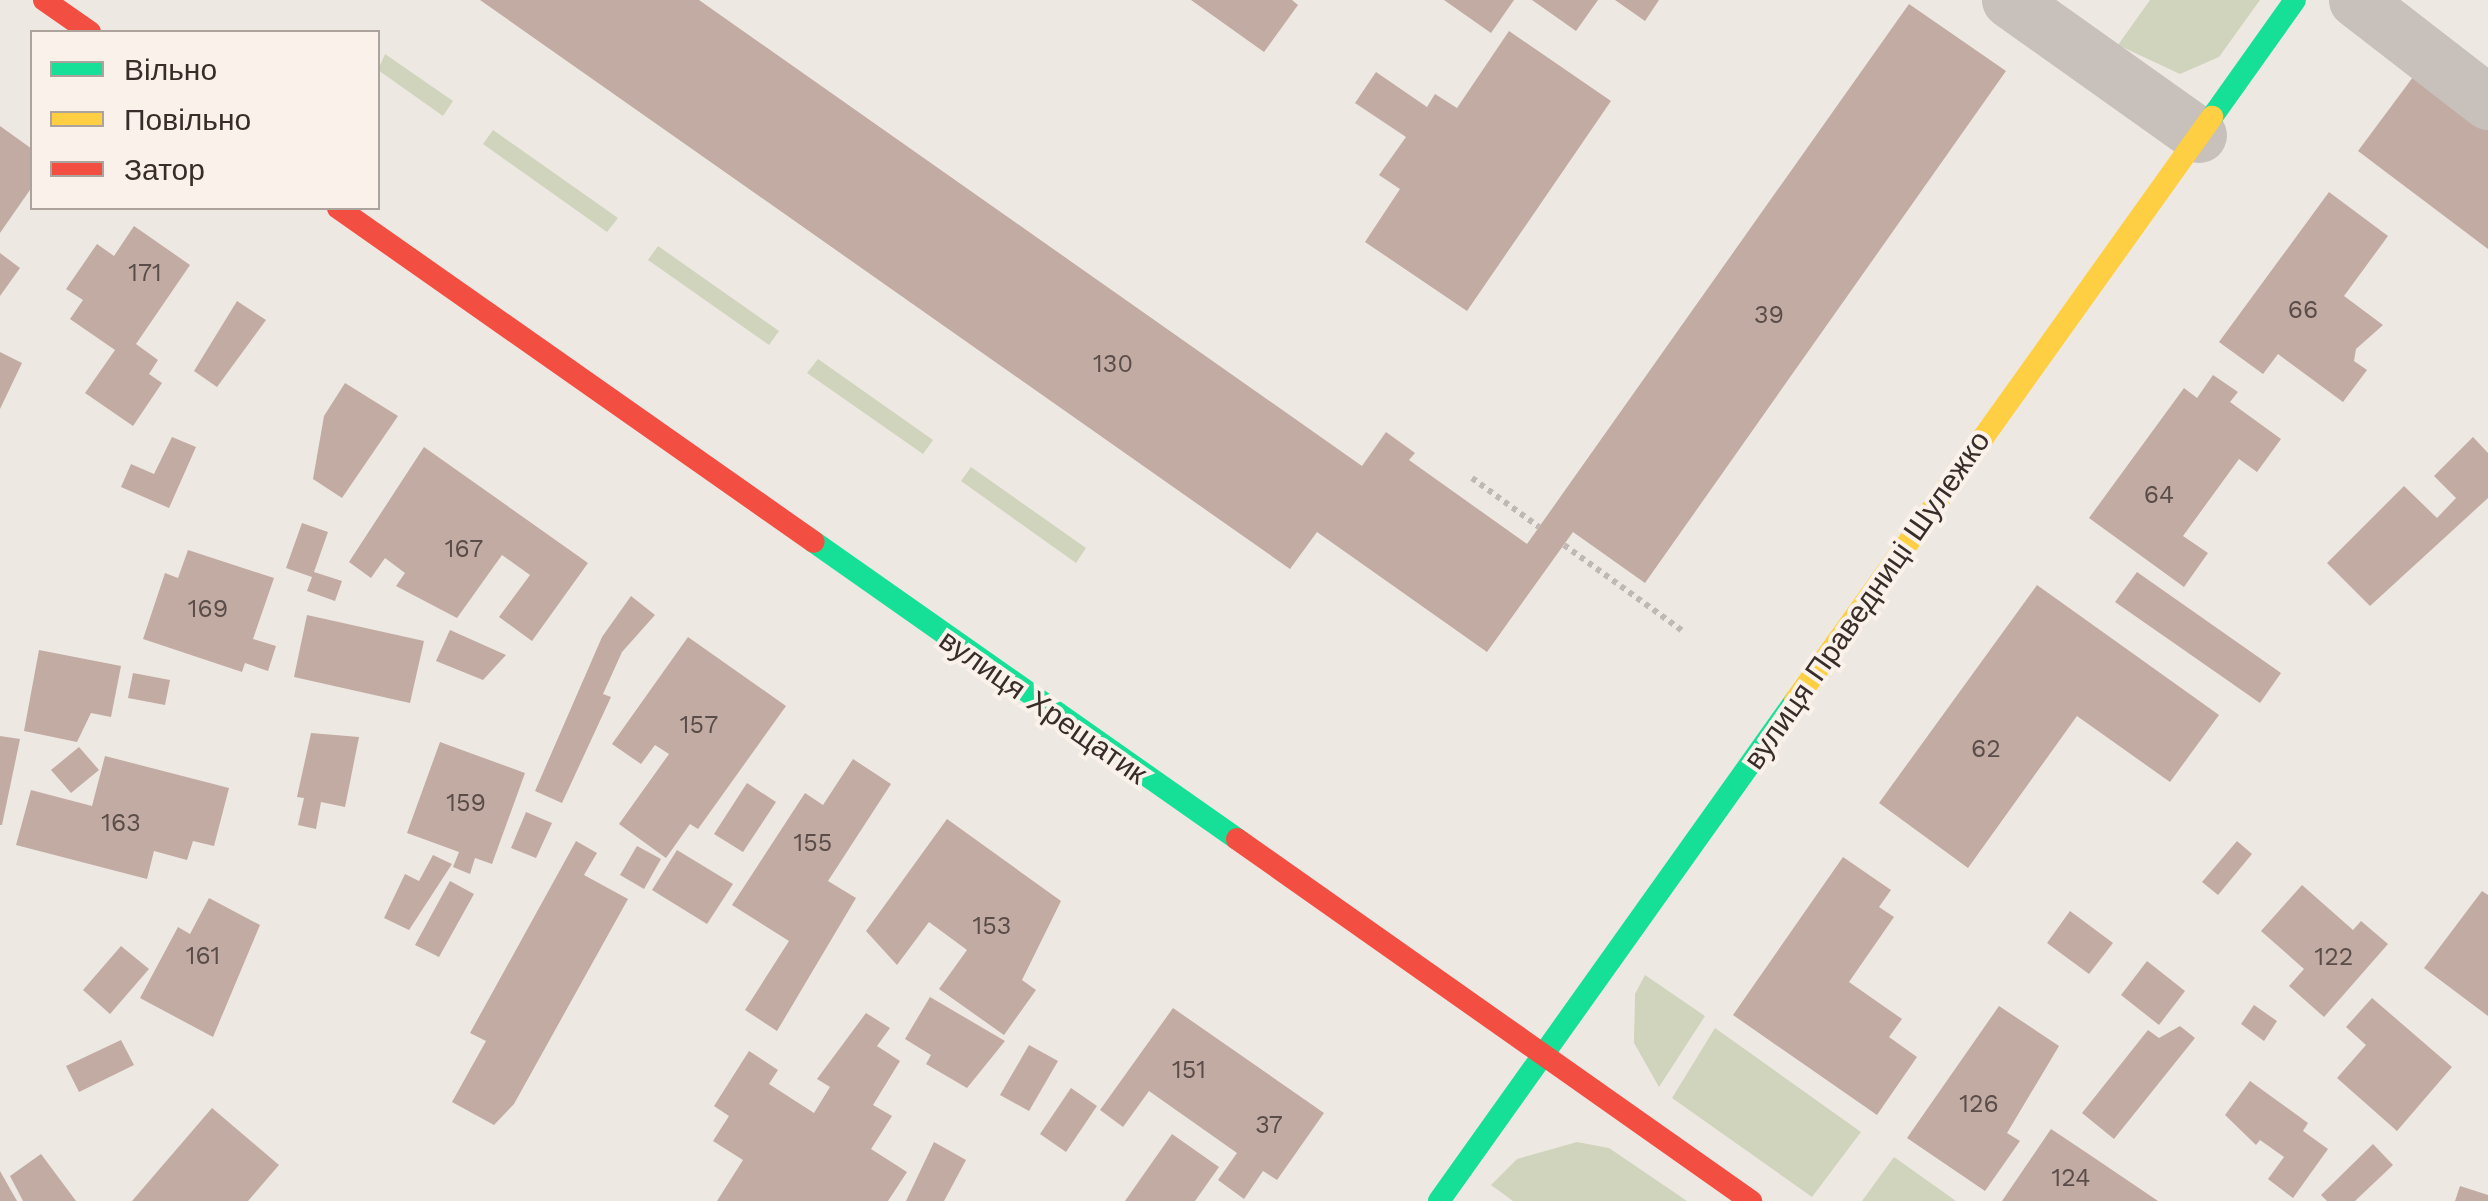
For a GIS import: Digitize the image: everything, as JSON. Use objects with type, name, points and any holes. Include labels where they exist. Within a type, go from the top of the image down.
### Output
[{"type":"street","points":[[44,0],[87,30]]},
{"type":"street","points":[[2008,0],[2199,135]]},
{"type":"street","name":"вулиця Праведниці Шулежко","points":[[1439,1201],[2295,0]]},
{"type":"street","points":[[2356,0],[2488,102]]},
{"type":"street","name":"вулиця Хрещатик","points":[[341,210],[1751,1201]]},
{"type":"path","points":[[1472,478],[1539,527]]},
{"type":"path","points":[[1564,545],[1683,631]]},
{"type":"green space","points":[[2150,0],[2260,0],[2219,57],[2180,74],[2118,45]]},
{"type":"green space","points":[[385,54],[453,101],[443,116],[380,71]]},
{"type":"green space","points":[[493,130],[618,218],[607,232],[483,144]]},
{"type":"green space","points":[[658,246],[779,331],[769,345],[648,260]]},
{"type":"green space","points":[[818,359],[933,440],[923,454],[807,373]]},
{"type":"green space","points":[[971,467],[1086,548],[1076,563],[961,481]]},
{"type":"green space","points":[[1645,975],[1705,1016],[1659,1087],[1634,1043],[1635,994]]},
{"type":"green space","points":[[1715,1028],[1861,1132],[1812,1197],[1672,1098]]},
{"type":"green space","points":[[1577,1142],[1609,1148],[1687,1201],[1513,1201],[1491,1185],[1517,1159]]},
{"type":"green space","points":[[1894,1157],[1956,1201],[1862,1201]]},
{"type":"building","points":[[480,0],[699,0],[1362,466],[1386,432],[1415,453],[1409,460],[1527,544],[1909,4],[2006,71],[1645,583],[1573,532],[1487,652],[1317,532],[1290,569]]},
{"type":"building","points":[[1191,0],[1292,0],[1298,5],[1264,52]]},
{"type":"building","points":[[1444,0],[1514,0],[1491,33]]},
{"type":"building","points":[[1532,0],[1598,0],[1576,31]]},
{"type":"building","points":[[1615,0],[1659,0],[1645,21]]},
{"type":"building","points":[[1509,31],[1611,101],[1467,311],[1365,242],[1400,189],[1379,175],[1406,137],[1355,103],[1376,72],[1427,107],[1435,94],[1457,108]]},
{"type":"building","points":[[2419,69],[2488,122],[2488,249],[2358,151]]},
{"type":"building","points":[[0,126],[30,148],[30,190],[0,233]]},
{"type":"building","points":[[2329,192],[2388,236],[2344,296],[2383,325],[2356,349],[2354,361],[2367,370],[2343,402],[2278,354],[2263,374],[2219,342]]},
{"type":"building","points":[[134,226],[190,265],[136,344],[158,360],[149,374],[162,383],[133,426],[85,393],[115,350],[70,319],[83,300],[66,289],[97,244],[114,256]]},
{"type":"building","points":[[0,253],[20,268],[0,296]]},
{"type":"building","points":[[237,301],[266,320],[217,387],[194,371]]},
{"type":"building","points":[[0,352],[22,363],[0,409]]},
{"type":"building","points":[[2213,375],[2238,392],[2230,402],[2281,439],[2257,472],[2239,459],[2183,536],[2208,553],[2184,587],[2089,518],[2184,388],[2197,398]]},
{"type":"building","points":[[345,383],[398,416],[342,498],[313,479],[324,416]]},
{"type":"building","points":[[172,437],[196,447],[169,508],[121,487],[131,464],[154,474]]},
{"type":"building","points":[[2473,437],[2488,453],[2488,498],[2370,606],[2327,563],[2404,486],[2437,518],[2456,498],[2434,476]]},
{"type":"building","points":[[424,447],[588,563],[532,641],[499,617],[530,575],[502,555],[457,618],[396,586],[405,573],[385,558],[371,578],[349,562]]},
{"type":"building","points":[[302,523],[328,532],[314,572],[342,581],[335,601],[307,591],[312,577],[286,568]]},
{"type":"building","points":[[188,550],[274,578],[253,639],[276,646],[268,671],[245,663],[242,672],[143,639],[165,573],[178,578]]},
{"type":"building","points":[[2137,572],[2281,673],[2260,703],[2115,602]]},
{"type":"building","points":[[2037,585],[2219,715],[2170,782],[2077,716],[1968,868],[1879,803]]},
{"type":"building","points":[[631,596],[655,615],[622,652],[603,694],[611,697],[562,803],[535,791],[602,637]]},
{"type":"building","points":[[307,615],[424,641],[410,703],[294,677]]},
{"type":"building","points":[[450,630],[506,655],[483,680],[436,661]]},
{"type":"building","points":[[688,637],[786,706],[698,829],[690,824],[666,858],[619,824],[669,754],[655,745],[641,764],[612,744]]},
{"type":"building","points":[[39,650],[121,666],[111,717],[91,713],[77,742],[24,731]]},
{"type":"building","points":[[133,673],[170,680],[165,705],[128,698]]},
{"type":"building","points":[[311,733],[359,737],[345,807],[321,802],[316,829],[298,825],[304,798],[297,797]]},
{"type":"building","points":[[0,736],[20,739],[2,825],[0,825]]},
{"type":"building","points":[[440,742],[525,773],[492,864],[475,858],[470,874],[453,867],[459,852],[407,833]]},
{"type":"building","points":[[79,747],[99,770],[71,793],[51,770]]},
{"type":"building","points":[[105,756],[229,788],[214,846],[193,841],[187,860],[154,851],[147,879],[16,845],[31,790],[92,806]]},
{"type":"building","points":[[853,759],[891,784],[828,881],[856,898],[777,1031],[745,1010],[789,941],[732,905],[805,793],[823,805]]},
{"type":"building","points":[[747,783],[776,802],[743,852],[714,834]]},
{"type":"building","points":[[526,812],[552,823],[536,858],[511,848]]},
{"type":"building","points":[[947,819],[1061,901],[1022,980],[1036,990],[1004,1035],[939,989],[967,950],[929,922],[897,965],[866,931]]},
{"type":"building","points":[[576,841],[597,853],[584,875],[628,899],[514,1104],[494,1125],[452,1102],[486,1041],[470,1033]]},
{"type":"building","points":[[2237,841],[2252,854],[2218,895],[2202,882]]},
{"type":"building","points":[[637,846],[661,859],[644,889],[620,875]]},
{"type":"building","points":[[677,850],[733,884],[707,924],[652,890]]},
{"type":"building","points":[[433,855],[452,864],[409,930],[384,918],[405,874],[419,881]]},
{"type":"building","points":[[1843,857],[1891,890],[1879,907],[1894,917],[1849,982],[1902,1019],[1889,1037],[1917,1057],[1877,1115],[1733,1015]]},
{"type":"building","points":[[450,881],[474,894],[439,957],[415,945]]},
{"type":"building","points":[[2302,885],[2353,930],[2361,921],[2388,944],[2324,1017],[2289,986],[2304,969],[2261,931]]},
{"type":"building","points":[[2482,891],[2488,895],[2488,1016],[2424,968]]},
{"type":"building","points":[[209,898],[260,925],[213,1037],[140,998],[178,927],[190,934]]},
{"type":"building","points":[[2070,911],[2113,943],[2089,974],[2047,943]]},
{"type":"building","points":[[121,946],[149,969],[110,1014],[83,990]]},
{"type":"building","points":[[2147,961],[2185,991],[2159,1025],[2121,995]]},
{"type":"building","points":[[930,997],[1005,1041],[967,1088],[926,1064],[931,1055],[905,1039]]},
{"type":"building","points":[[2372,998],[2452,1067],[2397,1131],[2337,1078],[2366,1045],[2346,1027]]},
{"type":"building","points":[[2254,1005],[2277,1021],[2264,1041],[2241,1024]]},
{"type":"building","points":[[1999,1006],[2059,1046],[2007,1133],[2020,1141],[1985,1191],[1907,1138]]},
{"type":"building","points":[[1173,1008],[1324,1113],[1277,1180],[1263,1171],[1244,1199],[1218,1180],[1237,1153],[1149,1091],[1123,1127],[1100,1110]]},
{"type":"building","points":[[866,1013],[890,1028],[877,1046],[900,1061],[873,1105],[892,1116],[871,1149],[907,1172],[888,1201],[717,1201],[743,1160],[713,1141],[729,1116],[714,1106],[749,1051],[778,1070],[769,1084],[814,1113],[830,1087],[817,1079]]},
{"type":"building","points":[[2180,1026],[2195,1038],[2114,1139],[2082,1113],[2148,1030],[2159,1038]]},
{"type":"building","points":[[121,1040],[134,1065],[79,1092],[66,1066]]},
{"type":"building","points":[[1029,1045],[1058,1061],[1029,1111],[1000,1095]]},
{"type":"building","points":[[2250,1081],[2308,1123],[2303,1131],[2328,1149],[2293,1198],[2268,1179],[2284,1157],[2260,1140],[2256,1145],[2225,1115]]},
{"type":"building","points":[[1071,1088],[1097,1106],[1066,1152],[1040,1134]]},
{"type":"building","points":[[212,1108],[279,1165],[248,1201],[132,1201]]},
{"type":"building","points":[[2051,1129],[2090,1155],[2158,1201],[2002,1201]]},
{"type":"building","points":[[1172,1134],[1219,1167],[1195,1201],[1125,1201]]},
{"type":"building","points":[[934,1142],[966,1160],[944,1201],[906,1201]]},
{"type":"building","points":[[2373,1144],[2393,1165],[2355,1201],[2327,1201],[2321,1195]]},
{"type":"building","points":[[41,1154],[76,1201],[23,1201],[10,1176]]},
{"type":"building","points":[[0,1171],[17,1201],[0,1201]]},
{"type":"building","points":[[2460,1186],[2488,1195],[2488,1201],[2455,1201]]},
{"type":"traffic: fast","points":[[2212,117],[2295,0]]},
{"type":"traffic: fast","points":[[814,542],[1237,839]]},
{"type":"traffic: fast","points":[[1439,1201],[1795,701]]},
{"type":"traffic: slow","points":[[1795,701],[2212,117]]},
{"type":"traffic: jam","points":[[44,0],[87,30]]},
{"type":"traffic: jam","points":[[341,210],[814,542]]},
{"type":"traffic: jam","points":[[1237,839],[1751,1201]]}]
